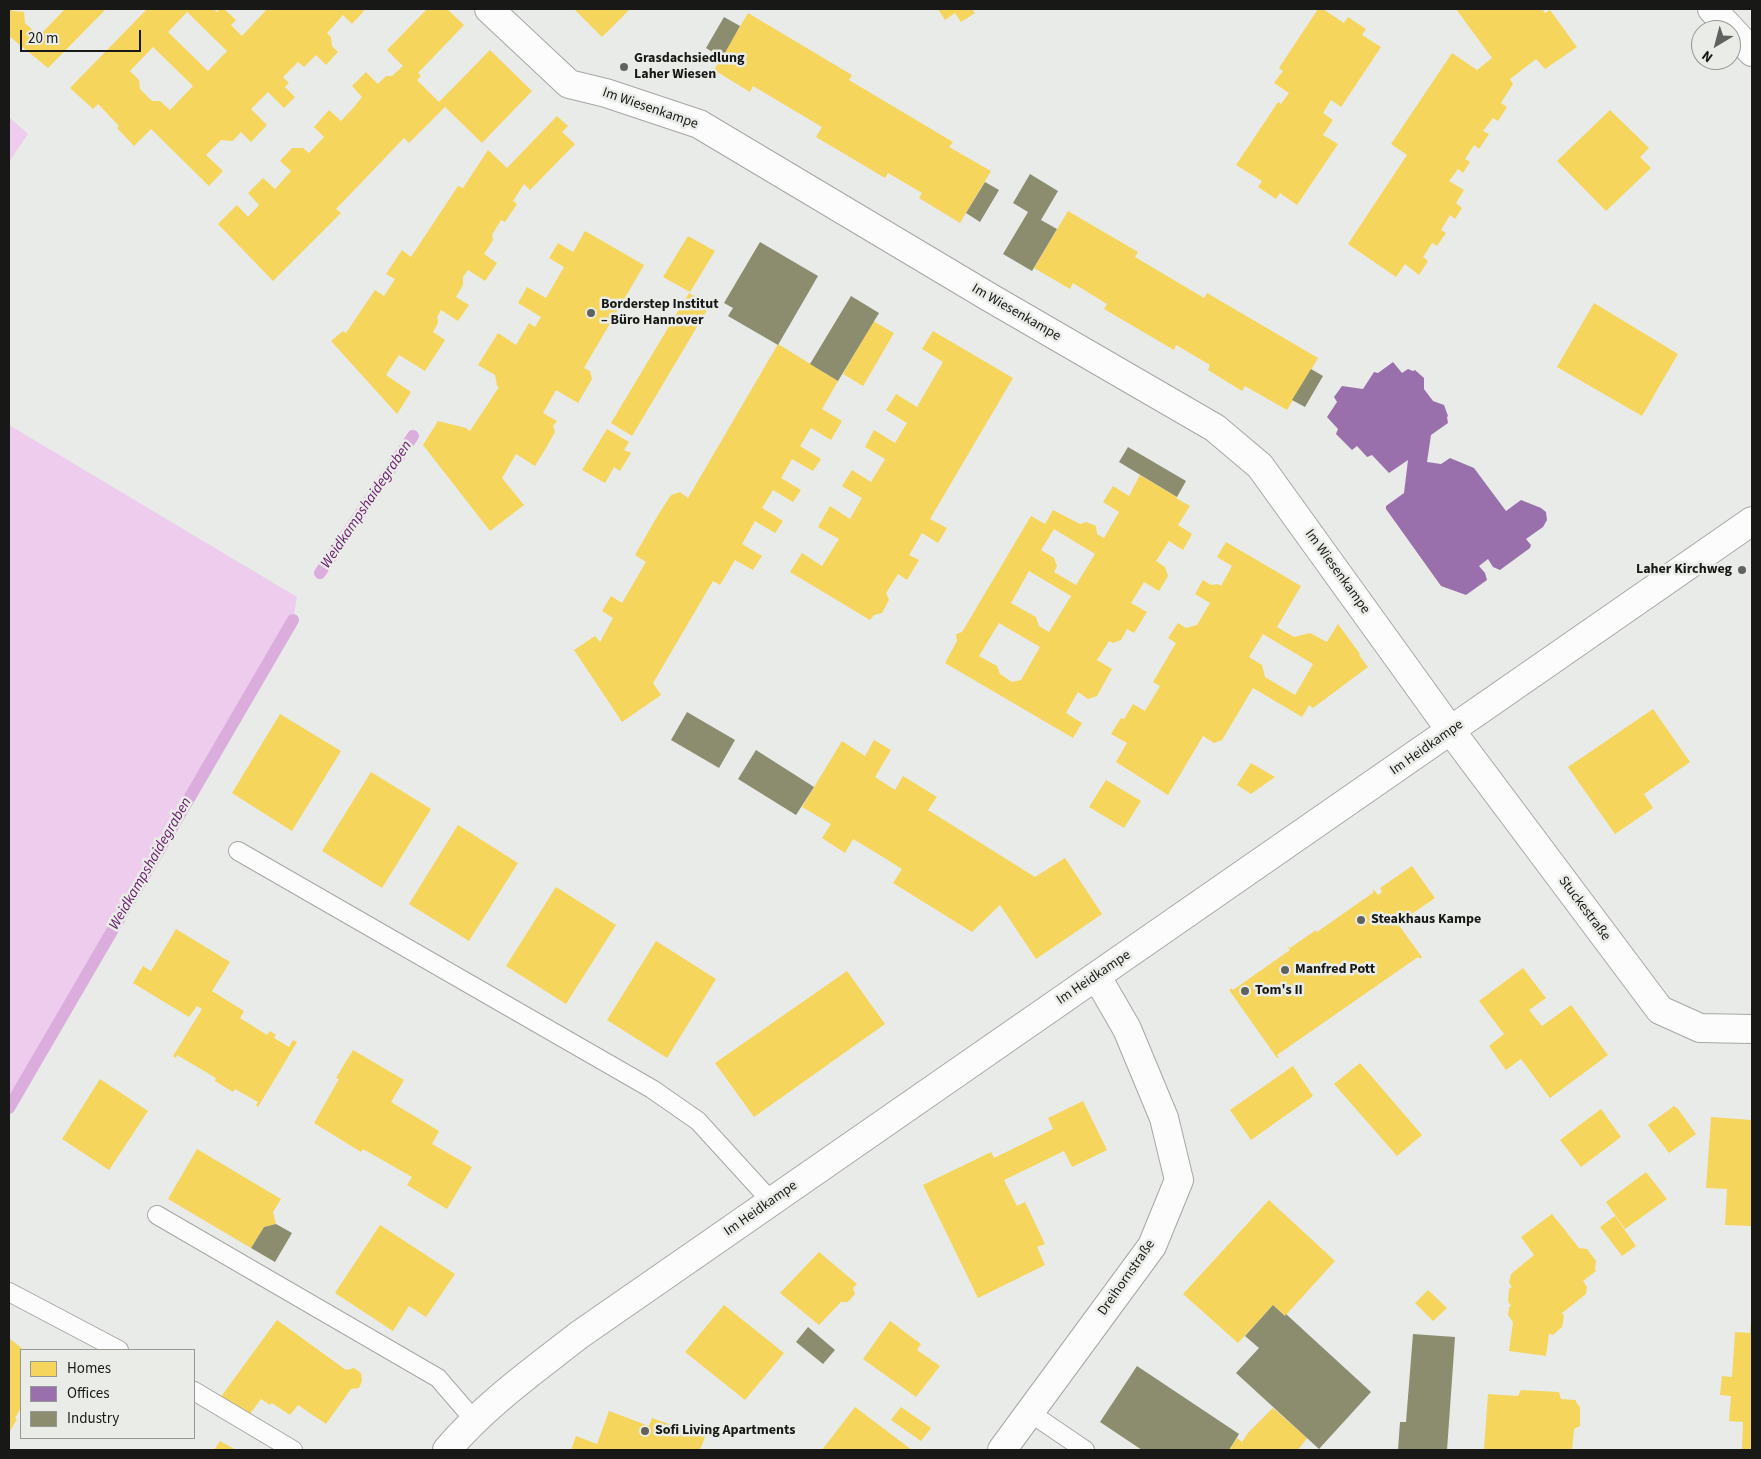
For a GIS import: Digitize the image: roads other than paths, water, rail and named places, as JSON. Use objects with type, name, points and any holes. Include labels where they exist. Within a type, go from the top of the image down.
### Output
[{"type":"street","name":"Im Wiesenkampe","points":[[489,9],[569,84],[606,93],[699,124],[997,302],[1215,428],[1260,466],[1451,730]]},
{"type":"street","points":[[1712,9],[1752,52]]},
{"type":"street","name":"Im Heidkampe","points":[[447,1450],[459,1436],[511,1388],[579,1335],[1752,521]]},
{"type":"street","name":"Stuckestraße","points":[[1451,730],[1660,1010],[1700,1028],[1752,1029]]},
{"type":"street","name":"Dreihornstraße","points":[[1002,1450],[1152,1246],[1179,1180],[1164,1118],[1128,1028],[1096,977]]},
{"type":"lane","points":[[238,851],[652,1088],[698,1121],[771,1201]]},
{"type":"lane","points":[[157,1216],[438,1378],[476,1421]]},
{"type":"lane","points":[[9,1292],[116,1349]]},
{"type":"lane","points":[[195,1392],[293,1450]]},
{"type":"lane","points":[[1029,1412],[1085,1450]]},
{"type":"waterway","name":"Weidkampshaidegraben","points":[[320,573],[413,436]]},
{"type":"waterway","name":"Weidkampshaidegraben","points":[[9,1108],[293,620]]},
{"type":"place","name":"Grasdachsiedlung Laher Wiesen","points":[[624,67]]},
{"type":"place","name":"Borderstep Institut – Büro Hannover","points":[[591,313]]},
{"type":"place","name":"Laher Kirchweg","points":[[1742,570]]},
{"type":"place","name":"Steakhaus Kampe","points":[[1361,920]]},
{"type":"place","name":"Manfred Pott","points":[[1285,970]]},
{"type":"place","name":"Tom's II","points":[[1245,991]]},
{"type":"place","name":"Sofi Living Apartments","points":[[645,1431]]}]
